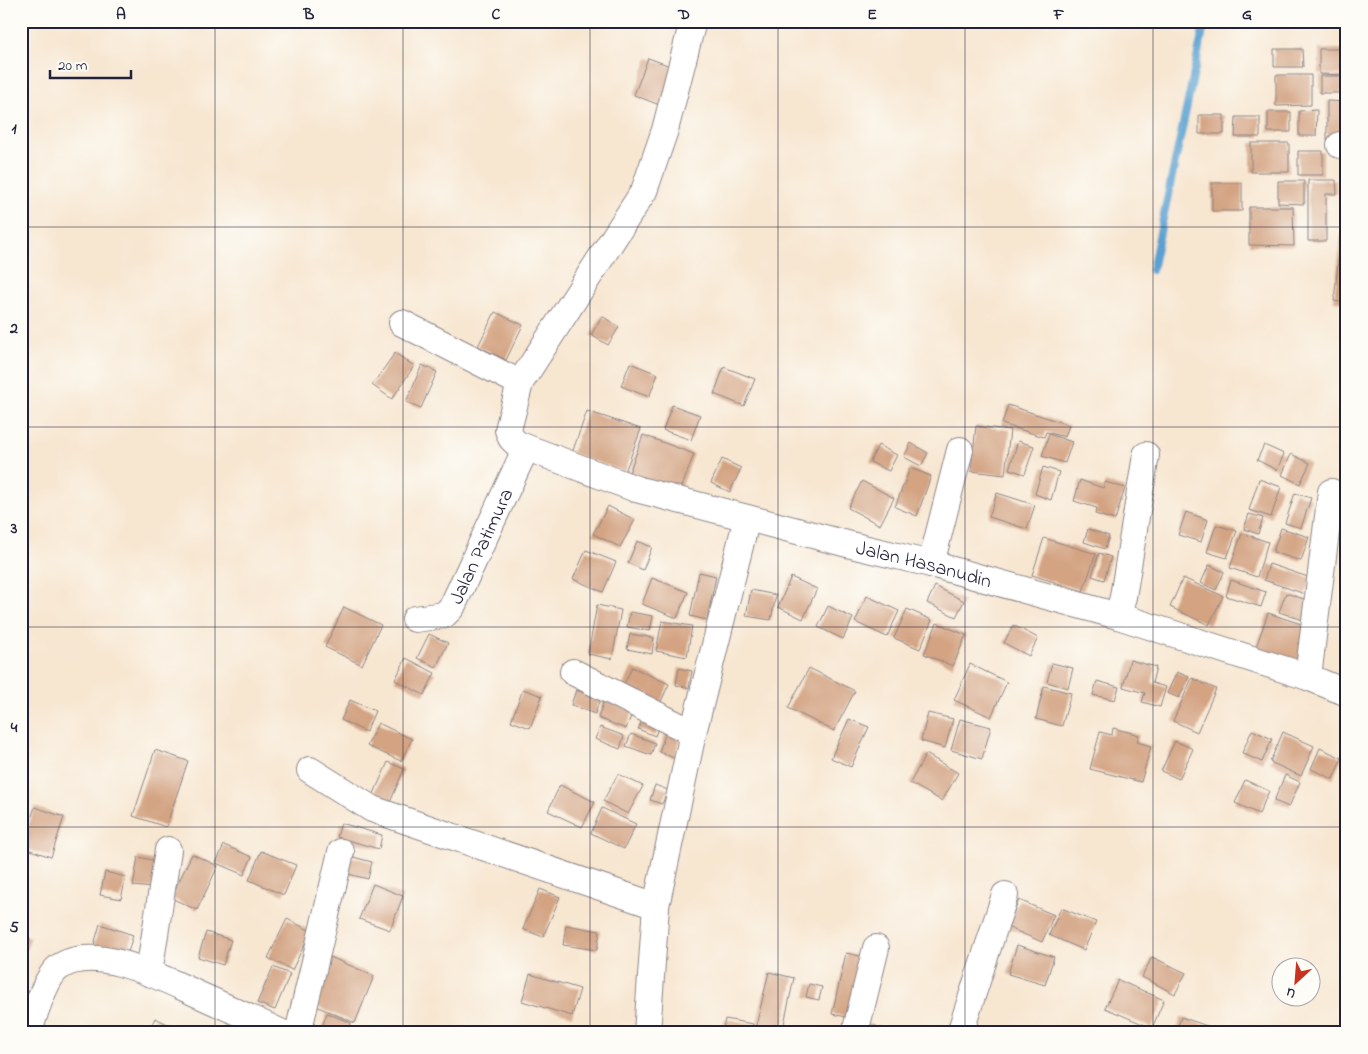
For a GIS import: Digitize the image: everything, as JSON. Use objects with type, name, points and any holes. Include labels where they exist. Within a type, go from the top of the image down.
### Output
[{"type":"street","points":[[402,323],[520,383],[644,191],[665,130],[693,21]]},
{"type":"street","name":"Jalan Hasanudin","points":[[520,383],[508,430],[511,438],[517,444],[636,490],[931,564],[1118,616],[1308,677],[1347,693]]},
{"type":"street","name":"Jalan Patimura","points":[[415,619],[444,615],[452,607],[526,448]]},
{"type":"street","points":[[931,564],[960,450]]},
{"type":"street","points":[[1118,616],[1123,597],[1146,454]]},
{"type":"street","points":[[1308,677],[1331,492]]},
{"type":"street","points":[[647,1033],[656,906],[693,733],[747,518]]},
{"type":"street","points":[[573,672],[693,733]]},
{"type":"street","points":[[310,770],[372,809],[656,906]]},
{"type":"street","points":[[149,973],[168,850]]},
{"type":"street","points":[[298,1033],[341,852]]},
{"type":"street","points":[[960,1033],[1005,895]]},
{"type":"street","points":[[855,1033],[876,948]]},
{"type":"street","points":[[29,1033],[48,979],[58,968],[70,962],[83,959],[101,960],[149,973],[282,1033]]},
{"type":"building","points":[[1274,49],[1302,49],[1303,67],[1274,67]]},
{"type":"building","points":[[1319,49],[1347,49],[1347,75],[1319,74]]},
{"type":"building","points":[[648,58],[676,68],[662,106],[634,95]]},
{"type":"building","points":[[1276,75],[1311,75],[1311,105],[1276,106]]},
{"type":"building","points":[[1320,76],[1347,76],[1347,93],[1320,93]]},
{"type":"building","points":[[1327,101],[1347,102],[1347,140],[1327,140]]},
{"type":"building","points":[[1317,110],[1316,136],[1299,136],[1299,111]]},
{"type":"building","points":[[1268,112],[1291,112],[1291,132],[1268,132]]},
{"type":"building","points":[[1199,115],[1224,115],[1224,134],[1199,134]]},
{"type":"building","points":[[1236,117],[1260,117],[1260,137],[1235,137]]},
{"type":"building","points":[[1251,143],[1289,143],[1289,172],[1251,172]]},
{"type":"building","points":[[1298,151],[1323,151],[1323,175],[1298,175]]},
{"type":"building","points":[[1308,180],[1336,180],[1337,194],[1326,194],[1326,241],[1308,241]]},
{"type":"building","points":[[1278,181],[1304,181],[1304,204],[1278,203]]},
{"type":"building","points":[[1212,183],[1242,183],[1242,211],[1212,211]]},
{"type":"building","points":[[1249,207],[1293,207],[1294,246],[1249,245]]},
{"type":"building","points":[[1341,234],[1347,235],[1347,303],[1334,301]]},
{"type":"building","points":[[495,312],[523,325],[506,360],[478,346]]},
{"type":"building","points":[[602,316],[619,327],[608,345],[591,335]]},
{"type":"building","points":[[395,353],[414,366],[392,399],[372,385]]},
{"type":"building","points":[[630,363],[658,374],[649,397],[621,386]]},
{"type":"building","points":[[422,365],[437,372],[421,408],[406,402]]},
{"type":"building","points":[[724,367],[755,379],[744,406],[714,394]]},
{"type":"building","points":[[672,405],[700,415],[691,440],[663,430]]},
{"type":"building","points":[[1008,405],[1069,425],[1065,437],[1046,432],[1044,437],[1002,424]]},
{"type":"building","points":[[587,411],[641,429],[625,472],[572,453]]},
{"type":"building","points":[[976,426],[1010,430],[1005,475],[971,471]]},
{"type":"building","points":[[1049,434],[1072,442],[1065,463],[1042,456]]},
{"type":"building","points":[[643,435],[694,454],[680,492],[629,473]]},
{"type":"building","points":[[1018,441],[1034,446],[1025,474],[1009,469]]},
{"type":"building","points":[[911,443],[928,453],[921,466],[904,457]]},
{"type":"building","points":[[878,445],[897,455],[889,471],[870,462]]},
{"type":"building","points":[[1264,445],[1284,454],[1277,470],[1257,460]]},
{"type":"building","points":[[1291,454],[1310,463],[1300,484],[1282,475]]},
{"type":"building","points":[[722,459],[741,468],[730,492],[711,483]]},
{"type":"building","points":[[1043,467],[1059,472],[1051,500],[1035,494]]},
{"type":"building","points":[[910,468],[931,476],[917,516],[895,507]]},
{"type":"building","points":[[1259,479],[1281,487],[1271,517],[1249,510]]},
{"type":"building","points":[[1080,480],[1103,488],[1105,482],[1125,488],[1115,520],[1095,514],[1097,508],[1074,501]]},
{"type":"building","points":[[862,481],[894,498],[880,525],[848,508]]},
{"type":"building","points":[[997,493],[1035,505],[1027,529],[989,517]]},
{"type":"building","points":[[1295,493],[1311,498],[1301,528],[1285,523]]},
{"type":"building","points":[[608,506],[635,520],[620,547],[593,534]]},
{"type":"building","points":[[1186,512],[1208,520],[1201,542],[1178,535]]},
{"type":"building","points":[[1249,514],[1263,518],[1258,534],[1244,529]]},
{"type":"building","points":[[1216,525],[1237,531],[1227,558],[1207,552]]},
{"type":"building","points":[[1281,528],[1309,537],[1301,561],[1273,552]]},
{"type":"building","points":[[1088,529],[1109,536],[1105,549],[1084,542]]},
{"type":"building","points":[[1242,533],[1268,542],[1257,577],[1230,568]]},
{"type":"building","points":[[1044,538],[1096,554],[1083,591],[1032,575]]},
{"type":"building","points":[[637,541],[652,547],[643,570],[628,563]]},
{"type":"building","points":[[586,550],[616,562],[603,592],[573,579]]},
{"type":"building","points":[[1099,553],[1111,557],[1104,580],[1092,576]]},
{"type":"building","points":[[1269,564],[1311,578],[1305,594],[1264,580]]},
{"type":"building","points":[[1209,565],[1224,572],[1216,590],[1201,583]]},
{"type":"building","points":[[699,572],[716,576],[707,620],[690,616]]},
{"type":"building","points":[[791,577],[817,589],[803,619],[778,607]]},
{"type":"building","points":[[652,578],[688,592],[677,618],[642,604]]},
{"type":"building","points":[[1183,578],[1223,596],[1209,625],[1170,607]]},
{"type":"building","points":[[1231,580],[1266,592],[1261,607],[1226,596]]},
{"type":"building","points":[[935,586],[964,601],[956,617],[927,603]]},
{"type":"building","points":[[751,590],[776,595],[771,620],[746,616]]},
{"type":"building","points":[[1286,593],[1313,602],[1306,621],[1279,612]]},
{"type":"building","points":[[867,596],[899,611],[887,637],[855,622]]},
{"type":"building","points":[[597,605],[621,610],[612,659],[588,654]]},
{"type":"building","points":[[828,606],[853,618],[843,639],[818,627]]},
{"type":"building","points":[[344,607],[381,625],[362,665],[325,647]]},
{"type":"building","points":[[907,609],[932,620],[920,649],[894,638]]},
{"type":"building","points":[[630,612],[653,616],[650,631],[627,627]]},
{"type":"building","points":[[1268,613],[1310,627],[1299,661],[1256,647]]},
{"type":"building","points":[[662,621],[692,626],[687,657],[656,651]]},
{"type":"building","points":[[937,623],[966,635],[953,666],[924,654]]},
{"type":"building","points":[[1013,625],[1038,638],[1029,656],[1004,643]]},
{"type":"building","points":[[429,634],[448,643],[436,667],[417,658]]},
{"type":"building","points":[[630,634],[654,638],[652,654],[627,649]]},
{"type":"building","points":[[406,658],[435,673],[424,695],[395,680]]},
{"type":"building","points":[[1130,660],[1156,667],[1152,683],[1166,687],[1160,707],[1142,702],[1145,693],[1123,687]]},
{"type":"building","points":[[1052,663],[1073,668],[1068,688],[1047,682]]},
{"type":"building","points":[[970,664],[1007,682],[991,717],[954,700]]},
{"type":"building","points":[[632,667],[669,684],[658,708],[621,691]]},
{"type":"building","points":[[679,668],[692,671],[689,688],[676,685]]},
{"type":"building","points":[[809,668],[855,691],[834,731],[788,708]]},
{"type":"building","points":[[1177,672],[1189,677],[1179,698],[1167,693]]},
{"type":"building","points":[[1192,678],[1216,689],[1197,732],[1173,721]]},
{"type":"building","points":[[1097,681],[1119,687],[1115,700],[1093,695]]},
{"type":"building","points":[[1044,686],[1071,693],[1062,726],[1036,719]]},
{"type":"building","points":[[523,689],[542,696],[530,728],[511,721]]},
{"type":"building","points":[[576,690],[600,699],[595,714],[571,705]]},
{"type":"building","points":[[350,700],[375,711],[366,732],[341,720]]},
{"type":"building","points":[[604,700],[633,711],[626,729],[598,718]]},
{"type":"building","points":[[928,713],[953,719],[945,748],[921,741]]},
{"type":"building","points":[[849,719],[869,727],[851,767],[831,758]]},
{"type":"building","points":[[960,719],[991,727],[982,759],[951,750]]},
{"type":"building","points":[[642,720],[659,726],[655,736],[638,729]]},
{"type":"building","points":[[378,723],[412,739],[401,761],[367,746]]},
{"type":"building","points":[[600,727],[624,736],[620,749],[595,739]]},
{"type":"building","points":[[1113,728],[1139,735],[1137,742],[1151,746],[1141,782],[1090,769],[1100,732],[1112,735]]},
{"type":"building","points":[[1252,730],[1272,739],[1262,762],[1242,753]]},
{"type":"building","points":[[666,732],[681,738],[674,758],[659,752]]},
{"type":"building","points":[[1283,732],[1314,746],[1301,776],[1270,762]]},
{"type":"building","points":[[631,734],[655,743],[651,755],[626,746]]},
{"type":"building","points":[[1175,741],[1193,749],[1179,779],[1161,771]]},
{"type":"building","points":[[1320,748],[1342,758],[1333,779],[1311,769]]},
{"type":"building","points":[[155,750],[188,761],[166,827],[133,816]]},
{"type":"building","points":[[926,754],[958,773],[942,801],[910,783]]},
{"type":"building","points":[[388,762],[404,769],[389,805],[372,798]]},
{"type":"building","points":[[618,774],[643,786],[628,814],[603,801]]},
{"type":"building","points":[[1285,775],[1300,782],[1289,807],[1274,801]]},
{"type":"building","points":[[1245,780],[1269,791],[1259,814],[1235,803]]},
{"type":"building","points":[[560,785],[595,802],[582,827],[548,811]]},
{"type":"building","points":[[655,785],[668,790],[662,804],[650,800]]},
{"type":"building","points":[[35,807],[64,817],[51,857],[21,847]]},
{"type":"building","points":[[602,808],[636,824],[624,849],[591,833]]},
{"type":"building","points":[[341,823],[382,835],[379,849],[337,837]]},
{"type":"building","points":[[224,845],[252,857],[244,875],[216,863]]},
{"type":"building","points":[[261,851],[296,865],[284,895],[249,880]]},
{"type":"building","points":[[192,854],[218,866],[197,910],[171,898]]},
{"type":"building","points":[[349,856],[372,862],[368,879],[344,873]]},
{"type":"building","points":[[138,857],[157,861],[153,888],[133,886]]},
{"type":"building","points":[[105,872],[126,877],[121,899],[100,895]]},
{"type":"building","points":[[373,884],[403,896],[390,930],[359,919]]},
{"type":"building","points":[[540,889],[560,897],[543,937],[523,929]]},
{"type":"building","points":[[1019,900],[1054,915],[1042,942],[1007,927]]},
{"type":"building","points":[[1061,908],[1096,922],[1084,950],[1049,935]]},
{"type":"building","points":[[287,919],[311,931],[292,970],[268,958]]},
{"type":"building","points":[[100,924],[133,935],[127,956],[94,945]]},
{"type":"building","points":[[566,925],[600,931],[597,950],[563,945]]},
{"type":"building","points":[[206,932],[231,940],[223,965],[198,957]]},
{"type":"building","points":[[21,935],[30,938],[24,958],[21,957]]},
{"type":"building","points":[[1017,945],[1054,957],[1045,985],[1008,974]]},
{"type":"building","points":[[846,953],[869,958],[856,1019],[832,1014]]},
{"type":"building","points":[[328,956],[374,976],[355,1023],[309,1003]]},
{"type":"building","points":[[1152,957],[1186,973],[1175,994],[1142,977]]},
{"type":"building","points":[[273,967],[290,974],[275,1010],[257,1003]]},
{"type":"building","points":[[769,972],[794,978],[782,1033],[766,1033],[755,1030]]},
{"type":"building","points":[[530,974],[580,989],[572,1016],[522,1001]]},
{"type":"building","points":[[1118,980],[1164,1000],[1152,1028],[1105,1008]]},
{"type":"building","points":[[809,984],[822,987],[819,1000],[806,997]]},
{"type":"building","points":[[327,1013],[351,1023],[347,1033],[320,1032]]},
{"type":"building","points":[[1181,1017],[1213,1028],[1211,1033],[1176,1033]]},
{"type":"building","points":[[155,1018],[176,1028],[174,1033],[148,1033]]},
{"type":"building","points":[[725,1019],[753,1024],[752,1033],[722,1033]]},
{"type":"building","points":[[869,1024],[884,1029],[882,1033],[866,1033]]},
{"type":"waterway","points":[[1152,270],[1205,21]]}]
